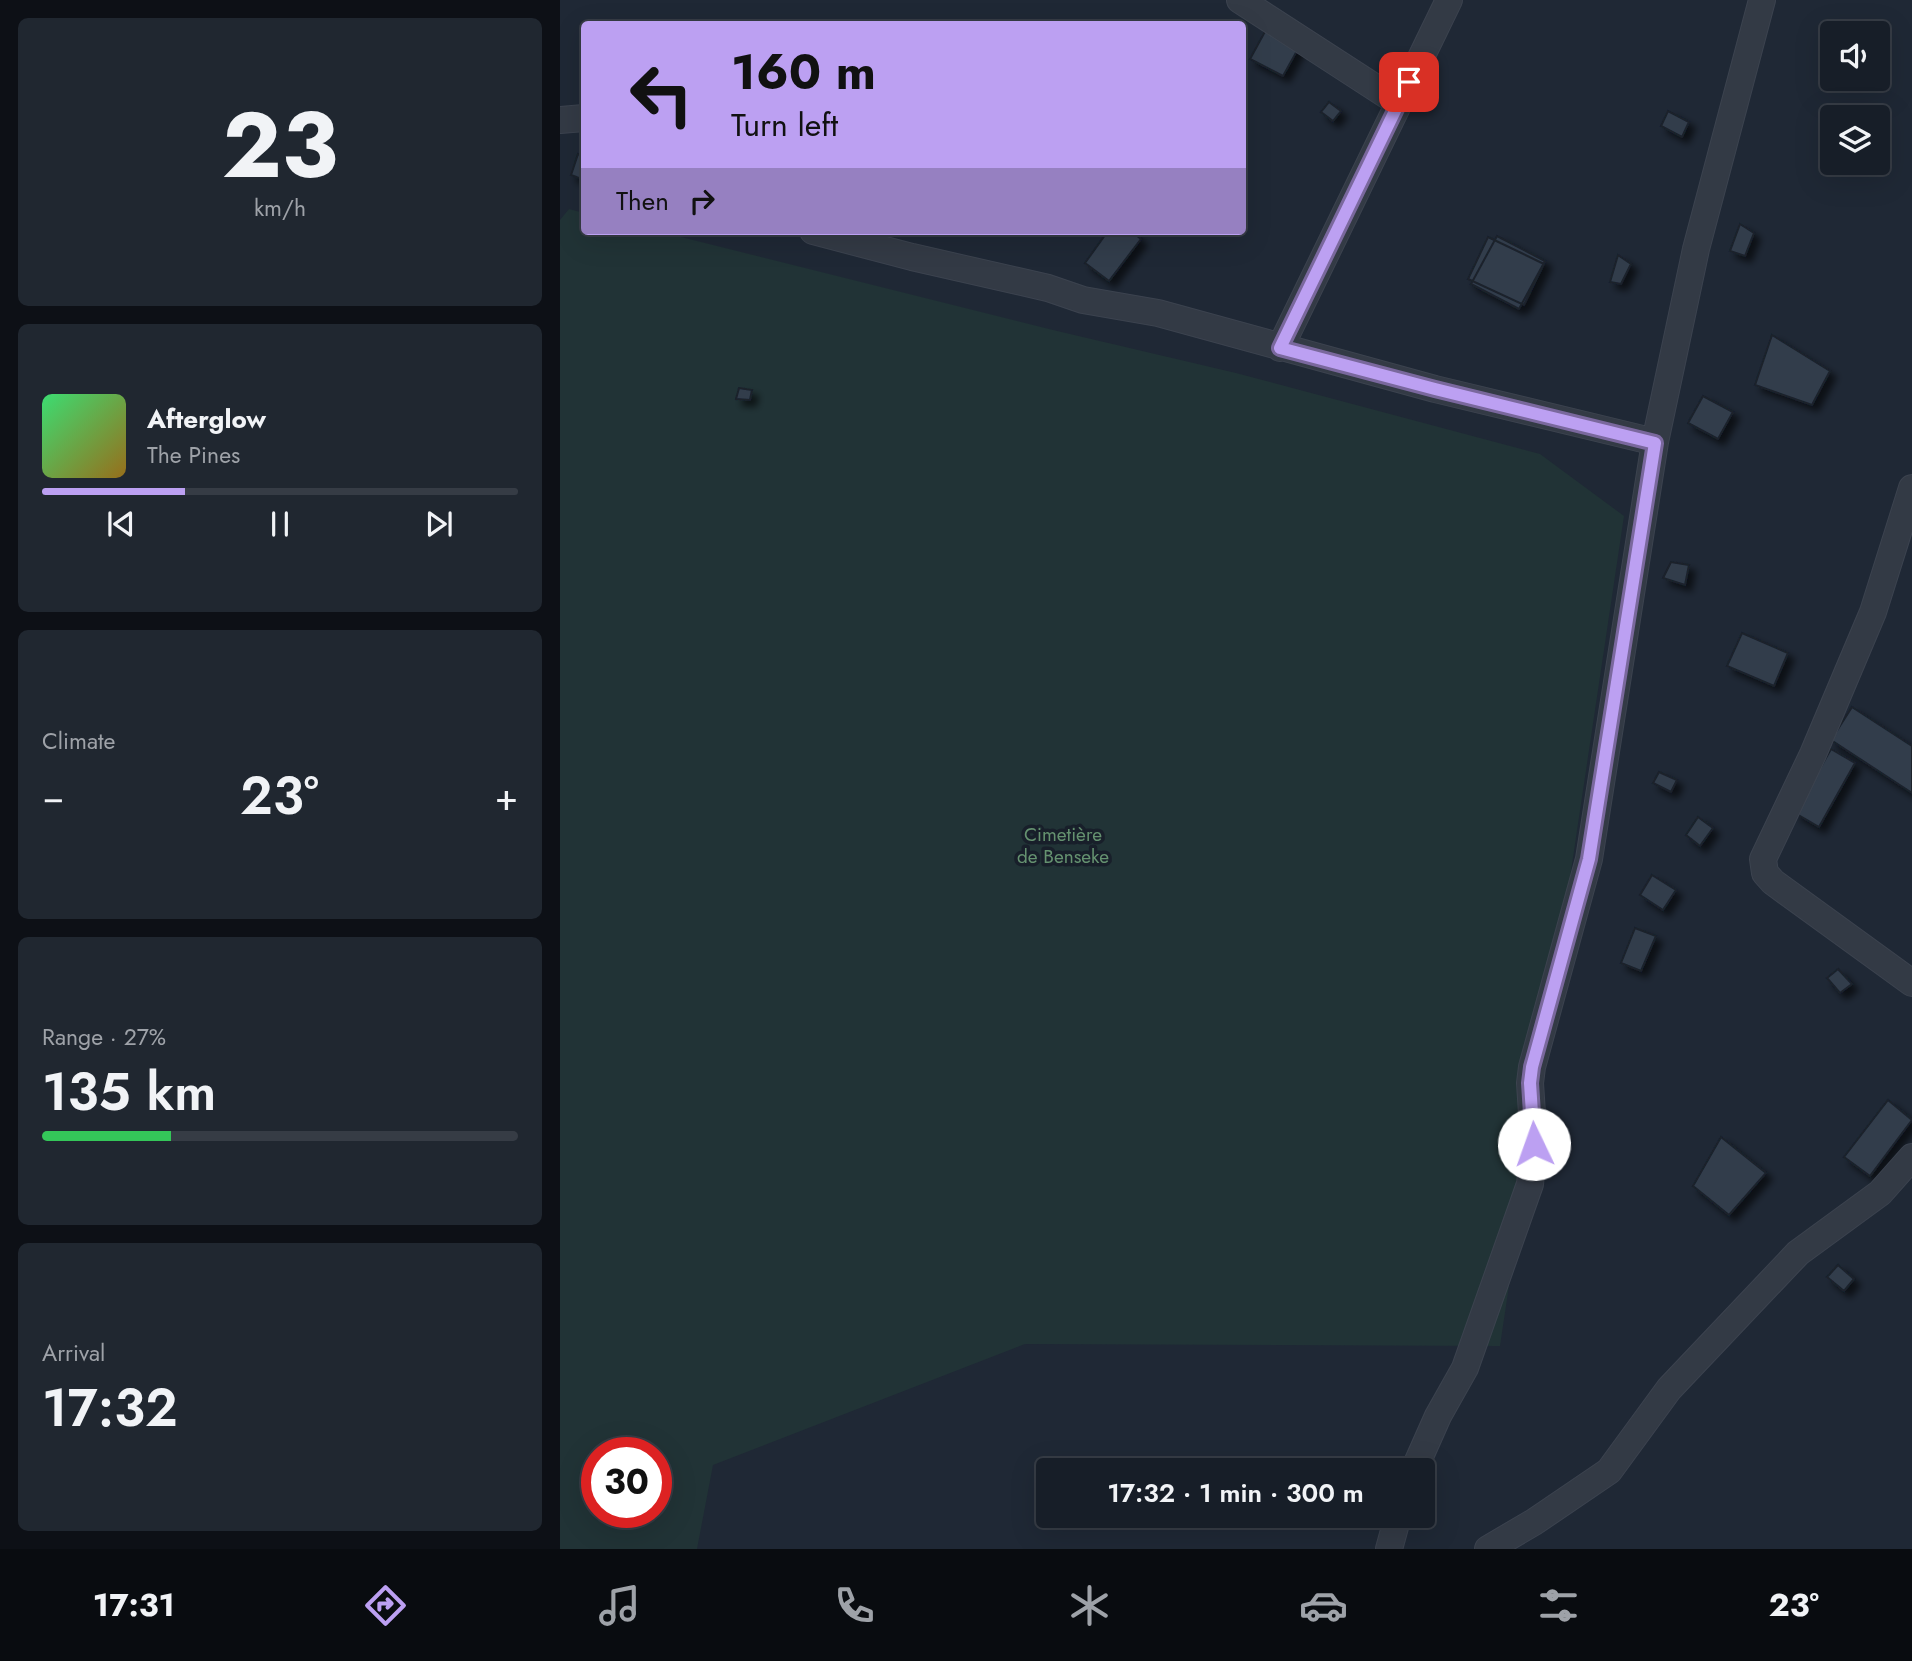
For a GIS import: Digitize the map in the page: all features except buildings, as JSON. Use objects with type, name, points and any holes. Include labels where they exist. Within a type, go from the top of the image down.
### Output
[{"type":"street","points":[[1240,0],[1399,103]]},
{"type":"street","points":[[1280,348],[1448,0]]},
{"type":"street","points":[[1419,1458],[1465,1368],[1530,1184],[1534,1144],[1530,1083],[1532,1067],[1589,859],[1655,443],[1696,249],[1762,0]]},
{"type":"street","points":[[560,120],[581,118]]},
{"type":"street","points":[[828,235],[1048,288],[1083,300],[1158,313],[1435,389],[1655,443]]},
{"type":"street","points":[[1912,488],[1873,612],[1813,754],[1763,859],[1765,873],[1773,882],[1912,983]]},
{"type":"street","points":[[1488,1549],[1534,1522],[1609,1471],[1669,1389],[1798,1253],[1880,1193],[1912,1157]]},
{"type":"street","points":[[1389,1549],[1395,1528]]},
{"type":"green space","name":"Cimetière de Benseke","points":[[569,209],[581,212],[581,235],[673,235],[1236,373],[1540,454],[1624,516],[1500,1346],[1025,1344],[713,1465],[697,1549],[560,1549],[560,220]]},
{"type":"route","points":[[1409,82],[1280,348],[1655,443],[1632,576],[1594,835],[1532,1067],[1530,1083],[1534,1144]]}]
